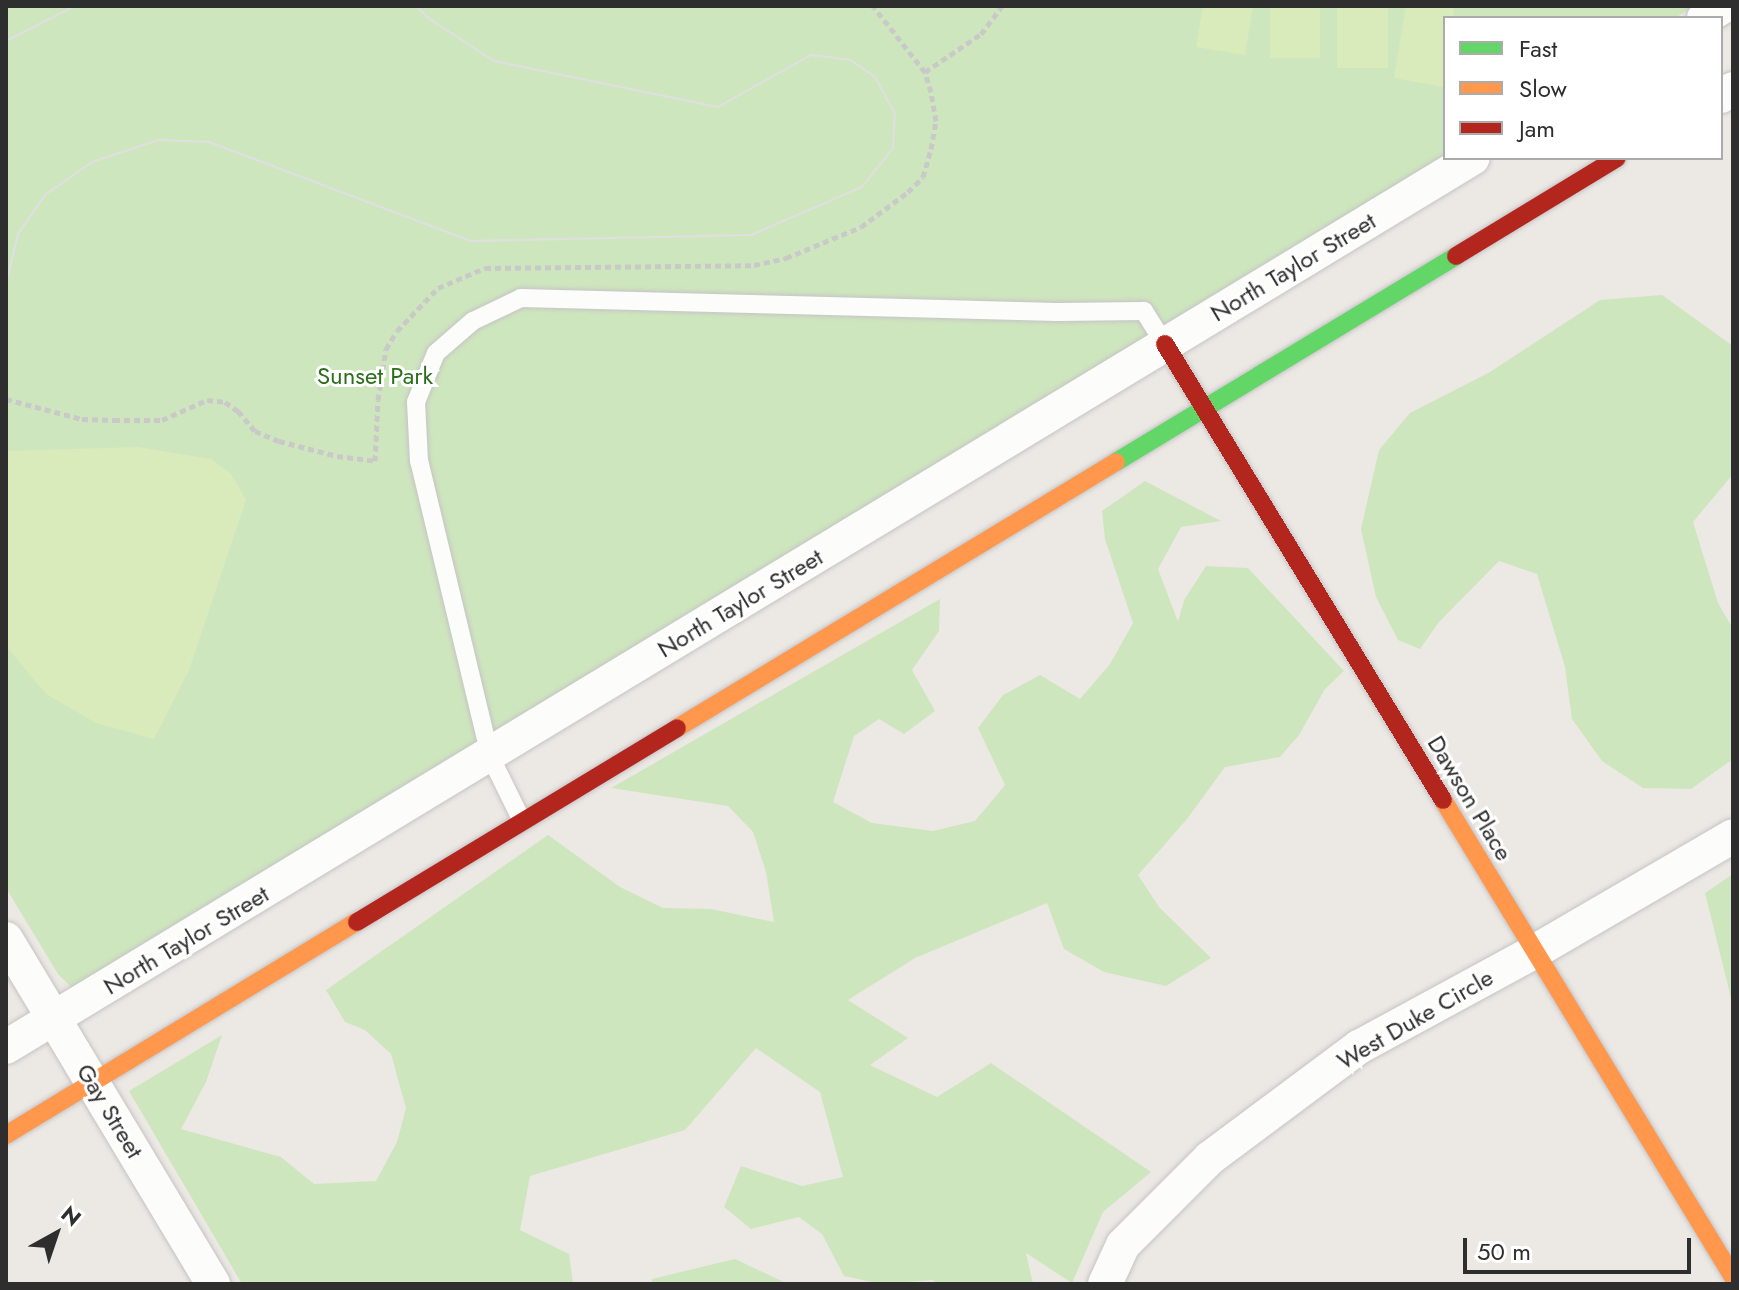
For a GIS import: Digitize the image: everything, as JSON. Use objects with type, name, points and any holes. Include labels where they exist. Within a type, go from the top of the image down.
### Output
[{"type":"street","name":"North Taylor Street","points":[[6,1047],[1470,160]]},
{"type":"street","points":[[6,1135],[1614,160]]},
{"type":"street","name":"Dawson Place","points":[[1165,344],[1206,405],[1733,1277]]},
{"type":"street","name":"West Duke Circle","points":[[1105,1284],[1123,1245],[1210,1158],[1359,1047],[1534,952],[1733,836]]},
{"type":"street","name":"Gay Street","points":[[6,939],[213,1284]]},
{"type":"lane","points":[[522,822],[490,756],[419,461],[416,402],[436,353],[473,321],[521,298],[1057,312],[1144,311],[1165,344]]},
{"type":"path","points":[[6,399],[82,419],[114,420],[162,420],[207,400],[225,402],[255,431],[279,441],[337,456],[375,461],[378,400],[386,349],[397,331],[438,288],[485,268],[754,265],[825,244],[890,209],[923,177],[936,121],[925,72],[873,6]]},
{"type":"path","points":[[925,72],[981,34],[1002,6]]},
{"type":"green space","name":"Sunset Park","points":[[6,6],[1695,6],[1678,16],[1443,16],[1443,159],[72,988],[58,974],[6,888]]},
{"type":"green space","points":[[1203,6],[1253,6],[1245,55],[1196,47]]},
{"type":"green space","points":[[1270,6],[1320,6],[1320,58],[1270,58]]},
{"type":"green space","points":[[1337,6],[1388,6],[1388,68],[1337,68]]},
{"type":"green space","points":[[1406,6],[1454,6],[1453,16],[1443,16],[1443,87],[1394,78]]},
{"type":"green space","points":[[1662,295],[1733,346],[1733,474],[1693,522],[1718,603],[1733,629],[1733,759],[1691,789],[1643,788],[1602,761],[1572,719],[1565,667],[1537,574],[1499,561],[1439,622],[1420,649],[1398,640],[1376,597],[1361,529],[1379,450],[1410,413],[1490,372],[1600,300]]},
{"type":"green space","points":[[138,447],[211,459],[231,474],[246,500],[189,670],[154,739],[96,723],[46,694],[6,646],[6,451]]},
{"type":"green space","points":[[1145,481],[1221,521],[1181,527],[1158,569],[1178,622],[1184,600],[1206,566],[1248,568],[1344,671],[1325,689],[1299,735],[1280,757],[1225,767],[1187,819],[1138,875],[1159,907],[1211,958],[1166,986],[1104,972],[1064,949],[1047,903],[915,958],[848,1000],[908,1038],[870,1065],[937,1097],[991,1063],[1151,1172],[1103,1212],[1072,1283],[1026,1253],[1033,1284],[937,1284],[933,1280],[881,1284],[844,1276],[822,1234],[799,1217],[751,1229],[724,1207],[741,1166],[802,1186],[843,1177],[820,1092],[756,1048],[685,1130],[530,1176],[520,1230],[569,1254],[573,1284],[242,1284],[129,1091],[222,1035],[206,1082],[181,1129],[281,1157],[314,1184],[376,1181],[397,1142],[406,1108],[391,1054],[365,1030],[345,1022],[326,990],[548,835],[620,887],[663,908],[711,909],[774,922],[766,872],[753,832],[728,806],[611,788],[940,599],[939,631],[912,670],[935,711],[904,734],[879,719],[854,736],[833,802],[872,823],[933,831],[975,821],[1005,785],[978,728],[1003,695],[1040,675],[1080,699],[1110,664],[1133,623],[1105,539],[1102,511]]},
{"type":"green space","points":[[1733,874],[1733,1006],[1705,893]]},
{"type":"green space","points":[[735,1259],[788,1284],[652,1284],[652,1279]]},
{"type":"tram line","points":[[6,41],[75,6]]},
{"type":"tram line","points":[[6,284],[18,234],[45,195],[92,162],[159,140],[209,142],[471,241],[751,235],[862,187],[893,148],[895,114],[875,77],[851,60],[811,55],[718,107],[494,61],[431,20],[416,6]]},
{"type":"traffic: fast","points":[[1116,462],[1456,256]]},
{"type":"traffic: slow","points":[[677,728],[1116,462]]},
{"type":"traffic: slow","points":[[1443,800],[1733,1277]]},
{"type":"traffic: slow","points":[[6,1135],[357,922]]},
{"type":"traffic: jam","points":[[1456,256],[1614,160]]},
{"type":"traffic: jam","points":[[1165,344],[1443,800]]},
{"type":"traffic: jam","points":[[357,922],[677,728]]}]
